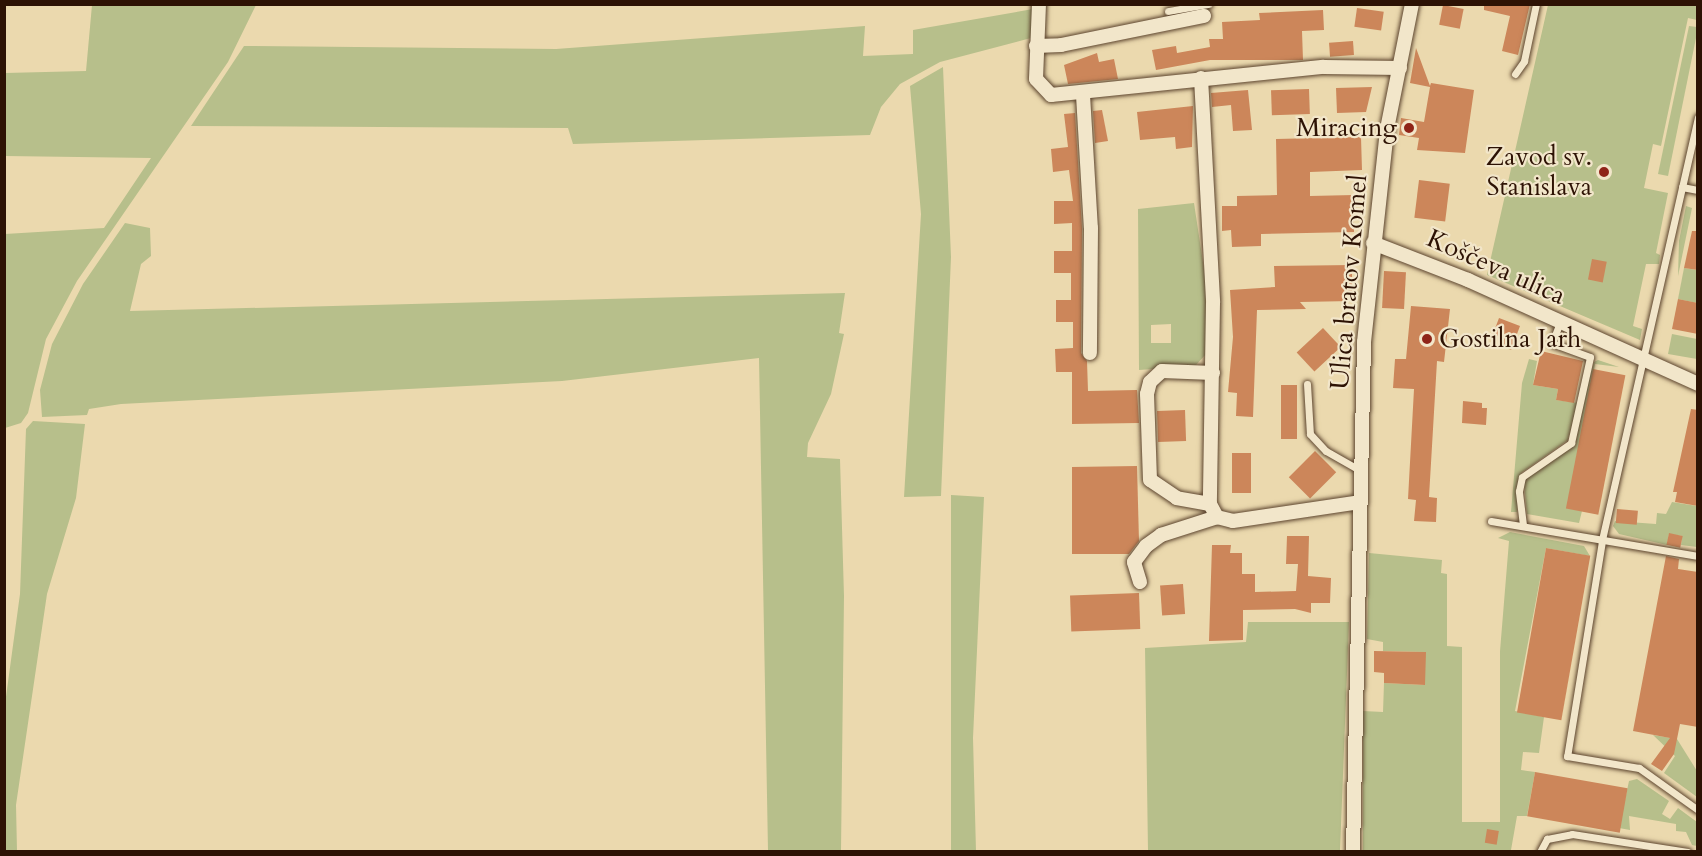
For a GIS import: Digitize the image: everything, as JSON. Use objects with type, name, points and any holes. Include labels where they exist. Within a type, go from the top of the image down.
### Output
[{"type":"street","points":[[1039,4],[1036,79],[1042,89],[1058,96],[1083,95],[1201,78],[1324,67],[1400,68]]},
{"type":"street","name":"Ulica bratov Komel","points":[[1353,852],[1361,471],[1373,243],[1387,129],[1412,4]]},
{"type":"street","points":[[1036,46],[1061,45],[1206,10]]},
{"type":"street","points":[[1201,78],[1213,373],[1213,511]]},
{"type":"street","points":[[1083,95],[1091,228],[1090,353]]},
{"type":"street","name":"Koščeva ulica","points":[[1373,243],[1560,322],[1698,384]]},
{"type":"street","points":[[1213,373],[1162,371],[1150,382],[1147,394],[1150,480],[1177,498],[1233,521],[1360,502]]},
{"type":"street","points":[[1140,582],[1134,562],[1146,546],[1161,535],[1213,511]]},
{"type":"lane","points":[[1515,74],[1524,61],[1536,4]]},
{"type":"lane","points":[[1168,11],[1206,10]]},
{"type":"lane","points":[[1698,117],[1645,361],[1602,541],[1567,756],[1639,768],[1698,810]]},
{"type":"lane","points":[[1682,187],[1698,190]]},
{"type":"lane","points":[[1523,525],[1519,491],[1522,477],[1571,443],[1590,357],[1552,343],[1560,322]]},
{"type":"lane","points":[[1307,384],[1310,434],[1326,451],[1361,471]]},
{"type":"lane","points":[[1491,521],[1698,556]]},
{"type":"lane","points":[[1540,852],[1547,839],[1572,834],[1688,852]]},
{"type":"green space","points":[[92,5],[256,5],[228,62],[77,281],[46,339],[28,413],[21,423],[5,428],[5,234],[104,228],[151,158],[5,156],[5,73],[86,71]]},
{"type":"green space","name":"Zavod sv. Stanislava","points":[[1548,5],[1697,5],[1697,20],[1688,18],[1661,146],[1653,144],[1644,188],[1668,193],[1656,253],[1660,255],[1659,264],[1646,264],[1633,326],[1642,329],[1640,340],[1487,275]]},
{"type":"green space","points":[[1033,9],[1031,38],[940,62],[900,84],[881,107],[870,135],[573,144],[568,128],[191,126],[244,46],[556,49],[865,26],[863,56],[913,54],[913,30]]},
{"type":"green space","points":[[1689,26],[1697,27],[1697,33],[1668,176],[1658,174]]},
{"type":"green space","points":[[943,67],[951,257],[941,496],[904,497],[921,214],[910,86]]},
{"type":"green space","points":[[1194,203],[1205,276],[1207,353],[1195,366],[1139,370],[1138,209]],"holes":[[[1171,324],[1171,343],[1151,343],[1151,325]]]},
{"type":"green space","points":[[1686,206],[1692,208],[1678,276],[1679,241]]},
{"type":"green space","points":[[125,223],[150,228],[151,256],[141,264],[130,311],[845,293],[839,333],[844,334],[831,394],[808,443],[807,457],[840,459],[844,596],[841,851],[768,851],[759,358],[562,381],[121,404],[89,409],[87,415],[42,417],[40,390],[52,344],[83,284]]},
{"type":"green space","points":[[1684,268],[1697,270],[1697,303],[1678,299]]},
{"type":"green space","points":[[1672,334],[1697,339],[1697,359],[1668,354]]},
{"type":"green space","points":[[1529,359],[1537,361],[1533,385],[1558,389],[1556,400],[1578,403],[1568,440],[1521,473],[1517,512],[1511,512],[1522,383]]},
{"type":"green space","points":[[1598,360],[1619,367],[1595,364],[1572,509],[1582,511],[1579,523],[1527,514],[1524,483],[1530,473],[1572,445],[1594,362]]},
{"type":"green space","points":[[33,421],[85,424],[76,498],[47,594],[16,805],[17,851],[5,851],[5,704],[20,594],[26,429]]},
{"type":"green space","points":[[951,495],[984,497],[973,738],[976,851],[951,851]]},
{"type":"green space","points":[[1672,502],[1697,506],[1697,547],[1681,545],[1682,536],[1669,534],[1667,545],[1619,534],[1613,526],[1615,521],[1656,524],[1657,513],[1666,514]]},
{"type":"green space","points":[[1510,532],[1584,546],[1590,556],[1546,548],[1515,711],[1544,717],[1539,753],[1523,752],[1521,770],[1535,772],[1527,816],[1517,816],[1511,850],[1515,851],[1363,851],[1363,711],[1383,712],[1384,683],[1425,685],[1425,652],[1383,651],[1383,642],[1367,639],[1369,553],[1442,560],[1441,573],[1447,574],[1447,646],[1462,647],[1462,822],[1500,822],[1500,651],[1509,541],[1498,538]]},
{"type":"green space","points":[[1248,622],[1349,622],[1340,851],[1148,851],[1145,648],[1246,642]]},
{"type":"green space","points":[[1653,735],[1677,739],[1697,771],[1697,797],[1664,773],[1675,756]]},
{"type":"green space","points":[[1637,779],[1669,801],[1662,814],[1670,819],[1678,808],[1697,822],[1697,846],[1692,845],[1686,832],[1676,831],[1676,824],[1629,816],[1630,830],[1619,828],[1629,781]]},
{"type":"building","points":[[1484,4],[1530,4],[1518,55],[1502,51],[1510,16],[1484,10]]},
{"type":"building","points":[[1443,5],[1464,9],[1460,29],[1439,25]]},
{"type":"building","points":[[1357,8],[1384,12],[1381,31],[1354,27]]},
{"type":"building","points":[[1323,10],[1324,30],[1302,31],[1303,60],[1210,60],[1156,70],[1152,50],[1176,46],[1177,53],[1210,47],[1209,39],[1223,39],[1222,22],[1260,20],[1259,13]]},
{"type":"building","points":[[1353,41],[1354,55],[1330,57],[1329,43]]},
{"type":"building","points":[[1416,48],[1430,86],[1431,83],[1474,90],[1465,153],[1417,150],[1419,138],[1399,135],[1401,118],[1424,122],[1430,87],[1410,83]]},
{"type":"building","points":[[1097,53],[1099,62],[1114,59],[1118,79],[1068,84],[1064,65]]},
{"type":"building","points":[[1372,87],[1366,112],[1337,113],[1336,88]]},
{"type":"building","points":[[1309,89],[1310,114],[1272,115],[1271,90]]},
{"type":"building","points":[[1248,90],[1252,130],[1233,131],[1231,105],[1212,107],[1211,93]]},
{"type":"building","points":[[1193,106],[1192,147],[1176,149],[1175,137],[1140,140],[1137,112]]},
{"type":"building","points":[[1102,110],[1108,141],[1095,143],[1093,111]]},
{"type":"building","points":[[1075,113],[1082,228],[1081,353],[1087,361],[1088,391],[1137,390],[1139,423],[1072,424],[1072,372],[1056,372],[1055,349],[1073,348],[1073,322],[1056,322],[1056,300],[1071,300],[1071,273],[1054,273],[1054,251],[1072,251],[1072,223],[1054,224],[1054,201],[1073,201],[1069,170],[1053,172],[1051,149],[1068,147],[1064,114]]},
{"type":"building","points":[[1361,137],[1362,170],[1310,172],[1310,196],[1354,195],[1354,232],[1261,234],[1261,246],[1232,247],[1231,230],[1222,231],[1222,206],[1237,206],[1237,196],[1277,195],[1276,139]]},
{"type":"building","points":[[1419,180],[1450,184],[1445,221],[1414,218]]},
{"type":"building","points":[[1692,231],[1698,231],[1698,270],[1684,268]]},
{"type":"building","points":[[1592,259],[1607,262],[1603,282],[1588,280]]},
{"type":"building","points":[[1352,265],[1352,301],[1300,302],[1306,309],[1257,310],[1253,417],[1236,416],[1237,393],[1228,392],[1233,337],[1230,290],[1275,287],[1274,266]]},
{"type":"building","points":[[1384,271],[1406,272],[1404,309],[1382,308]]},
{"type":"building","points":[[1678,299],[1698,303],[1698,334],[1672,329]]},
{"type":"building","points":[[1411,306],[1450,309],[1444,362],[1437,361],[1429,497],[1437,498],[1436,522],[1414,521],[1416,500],[1408,499],[1414,389],[1393,388],[1395,359],[1406,359]]},
{"type":"building","points":[[1499,318],[1520,326],[1511,350],[1498,345],[1501,337],[1493,334]]},
{"type":"building","points":[[1323,328],[1341,347],[1314,372],[1297,353]]},
{"type":"building","points":[[1541,351],[1583,361],[1574,403],[1556,400],[1558,389],[1533,385]]},
{"type":"building","points":[[1593,369],[1625,375],[1598,515],[1566,508]]},
{"type":"building","points":[[1281,385],[1297,385],[1297,439],[1281,439]]},
{"type":"building","points":[[1463,401],[1482,403],[1482,408],[1487,408],[1486,425],[1462,423]]},
{"type":"building","points":[[1691,409],[1698,410],[1698,506],[1675,502],[1677,492],[1673,492]]},
{"type":"building","points":[[1185,410],[1186,441],[1158,442],[1157,411]]},
{"type":"building","points":[[1315,451],[1336,472],[1310,498],[1289,477]]},
{"type":"building","points":[[1232,453],[1251,453],[1251,493],[1232,493]]},
{"type":"building","points":[[1137,466],[1139,541],[1129,554],[1072,554],[1072,467]]},
{"type":"building","points":[[1617,509],[1638,511],[1637,525],[1616,523]]},
{"type":"building","points":[[1669,533],[1683,536],[1680,548],[1667,545]]},
{"type":"building","points":[[1287,536],[1309,536],[1308,576],[1331,578],[1330,603],[1311,603],[1311,613],[1295,609],[1243,610],[1243,640],[1209,641],[1212,545],[1231,545],[1230,553],[1242,553],[1242,574],[1255,574],[1255,592],[1296,591],[1298,564],[1286,564]]},
{"type":"building","points":[[1546,548],[1590,556],[1561,720],[1517,712]]},
{"type":"building","points":[[1666,556],[1679,559],[1678,569],[1698,572],[1698,727],[1680,724],[1674,754],[1662,771],[1651,764],[1670,738],[1633,731]]},
{"type":"building","points":[[1183,584],[1185,614],[1162,616],[1160,586]]},
{"type":"building","points":[[1139,593],[1140,629],[1071,631],[1070,595]]},
{"type":"building","points":[[1374,651],[1426,652],[1425,685],[1384,683],[1384,673],[1374,672]]},
{"type":"building","points":[[1535,772],[1628,788],[1620,833],[1527,816]]},
{"type":"building","points":[[1487,829],[1499,831],[1497,845],[1485,843]]},
{"type":"place","name":"Miracing","points":[[1409,128]]},
{"type":"place","name":"Zavod sv. Stanislava","points":[[1604,172]]},
{"type":"place","name":"Gostilna Jarh","points":[[1427,339]]}]
